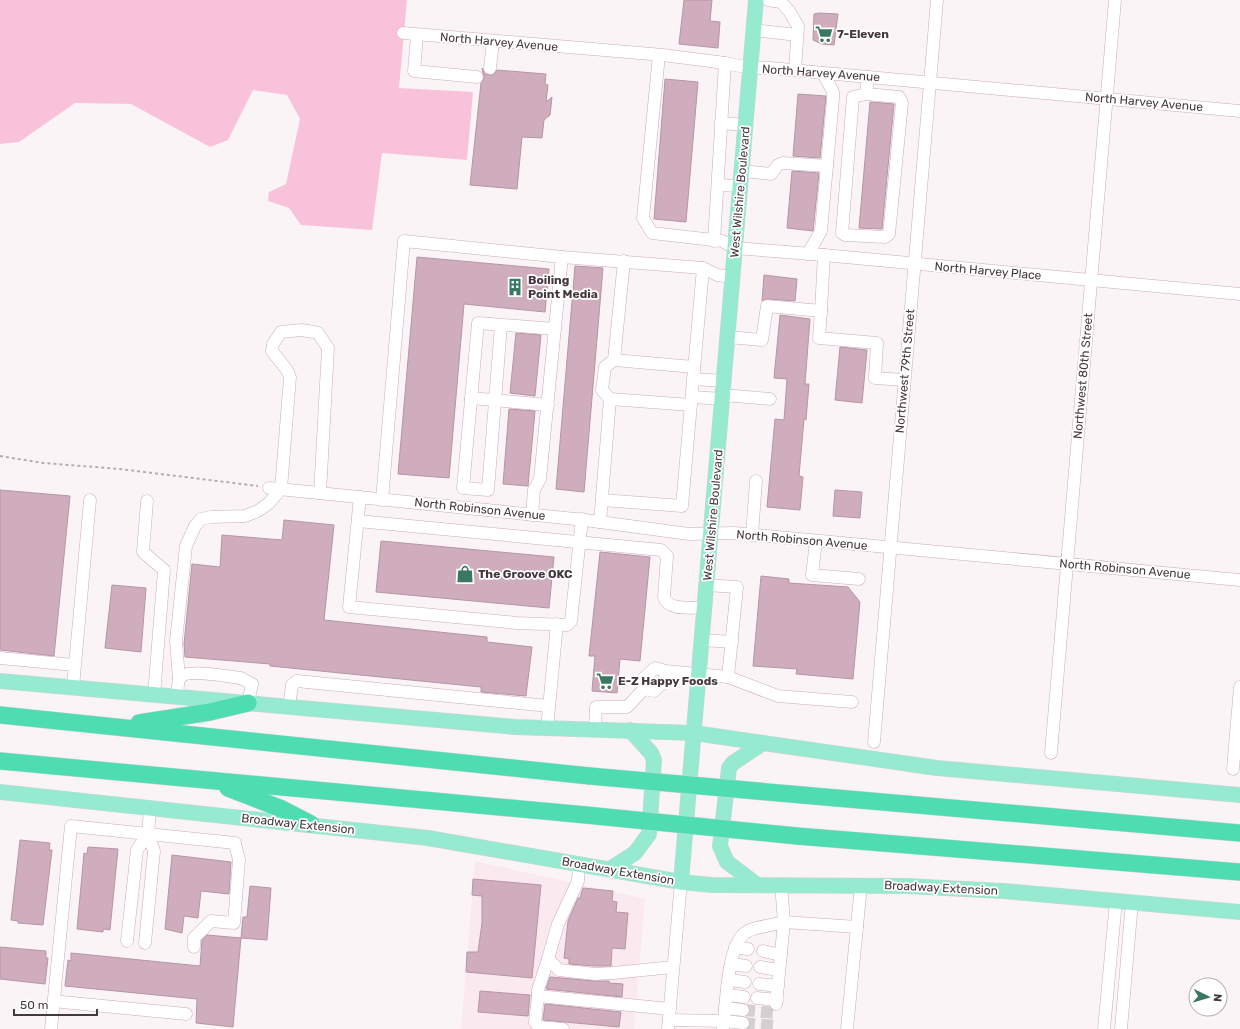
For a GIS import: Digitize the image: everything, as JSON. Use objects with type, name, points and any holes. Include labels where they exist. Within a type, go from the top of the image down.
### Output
[{"type":"highway","points":[[120,727],[210,712],[248,703]]},
{"type":"highway","points":[[0,715],[590,776],[1240,833]]},
{"type":"highway","points":[[0,760],[797,836],[1240,872]]},
{"type":"highway","points":[[211,781],[282,809],[311,824]]},
{"type":"main road","name":"West Wilshire Boulevard","points":[[681,882],[756,0]]},
{"type":"main road","points":[[0,681],[515,727],[694,733],[937,768],[1240,795]]},
{"type":"main road","points":[[610,869],[635,853],[649,834],[654,760],[651,753],[630,730]]},
{"type":"main road","points":[[756,884],[727,862],[720,846],[730,768],[734,763],[763,743]]},
{"type":"main road","name":"Broadway Extension","points":[[0,792],[150,809],[311,824],[428,838],[681,882],[712,885],[861,885],[1003,891],[1240,912]]},
{"type":"street","points":[[768,0],[781,2],[789,11],[798,26],[795,70]]},
{"type":"street","name":"Northwest 79th Street","points":[[874,742],[936,0]]},
{"type":"street","name":"Northwest 80th Street","points":[[1051,753],[1115,0]]},
{"type":"street","points":[[753,30],[797,35]]},
{"type":"street","name":"North Harvey Avenue","points":[[403,33],[493,42],[659,55],[725,62],[750,68],[823,72],[1240,111]]},
{"type":"street","points":[[417,35],[414,71],[477,77]]},
{"type":"street","points":[[490,68],[493,42]]},
{"type":"street","name":"North Harvey Place","points":[[659,55],[643,218],[652,233],[722,241],[735,248],[1240,294]]},
{"type":"street","points":[[714,240],[725,62]]},
{"type":"street","points":[[808,254],[821,231],[833,95],[823,72]]},
{"type":"street","points":[[866,94],[868,77]]},
{"type":"street","points":[[833,95],[853,96],[866,94],[899,97],[902,103],[889,234],[884,237],[845,235],[842,233],[853,96]]},
{"type":"street","points":[[721,123],[746,125]]},
{"type":"street","points":[[742,171],[770,174],[783,162],[827,166]]},
{"type":"street","points":[[718,185],[740,186]]},
{"type":"street","points":[[382,500],[404,241],[562,257],[703,268],[717,275],[733,277]]},
{"type":"street","points":[[824,255],[819,338],[877,343],[875,378],[904,380]]},
{"type":"street","points":[[532,515],[534,490],[540,479],[562,257]]},
{"type":"street","points":[[600,522],[610,399],[602,390],[605,367],[614,360],[624,262]]},
{"type":"street","points":[[602,500],[682,506],[703,268]]},
{"type":"street","points":[[728,337],[762,340],[767,306],[820,311]]},
{"type":"street","points":[[501,325],[488,490],[463,488],[478,323],[555,329]]},
{"type":"street","points":[[177,697],[179,679],[176,642],[186,546],[195,526],[201,519],[211,517],[245,516],[258,511],[268,503],[275,488],[290,377],[287,370],[272,351],[273,344],[280,332],[302,330],[318,333],[328,348],[320,493]]},
{"type":"street","points":[[614,360],[694,373],[723,392]]},
{"type":"street","points":[[610,399],[691,401],[723,392],[770,399]]},
{"type":"street","points":[[471,398],[548,405]]},
{"type":"street","points":[[752,535],[756,481]]},
{"type":"street","name":"North Robinson Avenue","points":[[275,488],[582,519],[688,534],[711,533],[752,535],[1240,580]]},
{"type":"street","points":[[475,509],[477,489]]},
{"type":"street","points":[[360,497],[349,607],[518,623],[567,625],[571,621],[582,519]]},
{"type":"street","points":[[73,688],[90,500]]},
{"type":"street","points":[[147,501],[143,552],[164,570],[154,695]]},
{"type":"street","points":[[358,521],[662,550],[667,556],[664,597],[666,602],[671,606],[704,608]]},
{"type":"street","points":[[816,541],[812,575],[859,580]]},
{"type":"street","points":[[706,585],[737,587],[728,677]]},
{"type":"street","points":[[547,728],[557,624]]},
{"type":"street","points":[[702,640],[732,642]]},
{"type":"street","points":[[0,658],[74,666]]},
{"type":"street","points":[[594,729],[596,707],[628,707],[644,689],[643,679],[655,668],[666,671],[728,677],[778,696],[852,702]]},
{"type":"street","points":[[179,679],[182,676],[193,673],[241,678],[252,684],[248,703]]},
{"type":"street","points":[[289,707],[292,685],[297,681],[549,706]]},
{"type":"street","points":[[1233,769],[1240,686]]},
{"type":"street","points":[[145,943],[154,851],[148,834],[150,809]]},
{"type":"street","points":[[52,1029],[71,826],[235,843],[239,860],[234,923],[211,921],[194,938],[194,947]]},
{"type":"street","points":[[127,942],[137,850],[148,834]]},
{"type":"street","points":[[563,1029],[539,1027],[536,1022],[538,990],[558,924],[578,881],[579,864]]},
{"type":"street","name":"West Wilshire Boulevard","points":[[669,1019],[681,882]]},
{"type":"street","points":[[758,998],[776,1002],[784,922],[781,884]]},
{"type":"street","points":[[847,1029],[861,885]]},
{"type":"street","points":[[1104,1029],[1116,901]]},
{"type":"street","points":[[1121,1029],[1132,902]]},
{"type":"street","points":[[723,1025],[731,964],[735,947],[737,941],[746,932],[784,922],[857,927]]},
{"type":"street","points":[[735,947],[748,949]]},
{"type":"street","points":[[763,951],[781,955]]},
{"type":"street","points":[[548,959],[559,970],[595,974],[673,967]]},
{"type":"street","points":[[731,964],[746,966]]},
{"type":"street","points":[[760,967],[779,970]]},
{"type":"street","points":[[729,980],[745,982]]},
{"type":"street","points":[[759,984],[778,986]]},
{"type":"street","points":[[1108,987],[1124,989]]},
{"type":"street","points":[[727,994],[744,997]]},
{"type":"street","points":[[538,996],[669,1019],[723,1025],[743,1023]]},
{"type":"street","points":[[54,1000],[186,1014]]},
{"type":"street","points":[[725,1008],[743,1010]]},
{"type":"path","points":[[0,456],[43,463],[120,469],[275,488]]},
{"type":"shaded area","points":[[0,0],[407,0],[399,88],[473,92],[467,160],[382,153],[372,230],[301,225],[289,208],[268,201],[269,192],[286,184],[300,119],[287,95],[253,90],[228,140],[210,147],[131,104],[75,103],[19,142],[0,144]]},
{"type":"shaded area","points":[[475,861],[645,899],[634,1029],[461,1029]]},
{"type":"building","points":[[684,0],[712,0],[710,21],[720,22],[718,48],[679,44]]},
{"type":"building","name":"7-Eleven","points":[[814,14],[838,14],[834,45],[822,44],[813,40]]},
{"type":"building","points":[[482,68],[485,74],[490,75],[493,75],[497,70],[546,74],[545,84],[548,85],[546,102],[552,97],[550,115],[544,120],[542,138],[522,137],[517,189],[470,185],[481,83],[484,78]]},
{"type":"building","points":[[665,79],[698,82],[686,222],[654,219]]},
{"type":"building","points":[[798,94],[826,96],[820,158],[793,156]]},
{"type":"building","points":[[870,102],[894,104],[882,229],[859,228]]},
{"type":"building","points":[[792,171],[819,173],[813,231],[787,228]]},
{"type":"building","points":[[417,257],[549,269],[545,312],[464,304],[449,478],[398,474]]},
{"type":"building","points":[[575,266],[603,268],[584,492],[556,489]]},
{"type":"building","points":[[764,275],[797,279],[795,301],[768,299],[762,301]]},
{"type":"building","points":[[780,315],[810,319],[805,384],[809,384],[799,476],[803,477],[800,510],[767,507],[775,419],[784,420],[787,379],[774,378]]},
{"type":"building","points":[[516,333],[541,335],[535,396],[510,393]]},
{"type":"building","points":[[840,347],[867,350],[862,403],[835,400]]},
{"type":"building","points":[[509,409],[535,411],[528,486],[503,484]]},
{"type":"building","points":[[0,490],[70,496],[54,656],[0,650]]},
{"type":"building","points":[[835,490],[862,492],[860,518],[833,516]]},
{"type":"building","points":[[284,520],[334,525],[324,620],[487,637],[487,642],[532,647],[526,696],[481,692],[481,687],[270,666],[270,664],[185,657],[184,644],[192,564],[220,567],[222,535],[282,540]]},
{"type":"building","points":[[381,541],[554,557],[549,608],[376,592]]},
{"type":"building","points":[[600,552],[650,557],[640,661],[620,659],[617,693],[592,691],[595,656],[589,656]]},
{"type":"building","points":[[761,576],[789,579],[789,583],[848,587],[860,602],[853,679],[796,674],[797,669],[753,666]]},
{"type":"building","points":[[112,585],[146,588],[141,652],[105,648]]},
{"type":"building","points":[[20,840],[50,843],[49,850],[52,850],[43,925],[18,923],[18,921],[11,920]]},
{"type":"building","points":[[88,847],[118,849],[110,930],[103,929],[103,932],[77,929],[84,853],[87,854]]},
{"type":"building","points":[[172,855],[231,862],[229,894],[201,891],[198,918],[184,916],[182,933],[165,929]]},
{"type":"building","points":[[473,879],[541,885],[532,978],[466,972],[467,952],[478,952],[482,923],[482,896],[472,895]]},
{"type":"building","points":[[250,886],[271,888],[267,940],[241,938],[243,917],[247,917]]},
{"type":"building","points":[[583,888],[613,891],[612,901],[617,902],[616,912],[628,913],[625,949],[612,948],[611,966],[569,964],[569,959],[564,958],[568,921],[578,898],[580,898]]},
{"type":"building","points":[[207,935],[241,938],[233,1027],[196,1023],[197,999],[65,986],[68,960],[71,961],[71,953],[200,966],[202,940]]},
{"type":"building","points":[[0,947],[46,951],[46,958],[48,958],[45,984],[0,979]]},
{"type":"building","points":[[550,977],[609,981],[609,983],[623,984],[622,997],[546,989]]},
{"type":"building","points":[[480,991],[530,995],[528,1016],[478,1012]]},
{"type":"building","points":[[545,1004],[621,1012],[619,1027],[543,1020]]},
{"type":"tunnel","points":[[743,1010],[775,1013]]},
{"type":"tunnel","points":[[743,1023],[775,1026]]},
{"type":"place","name":"7-Eleven","points":[[824,34]]},
{"type":"place","name":"Boiling Point Media","points":[[515,287]]},
{"type":"place","name":"The Groove OKC","points":[[465,574]]},
{"type":"place","name":"E-Z Happy Foods","points":[[605,681]]}]
